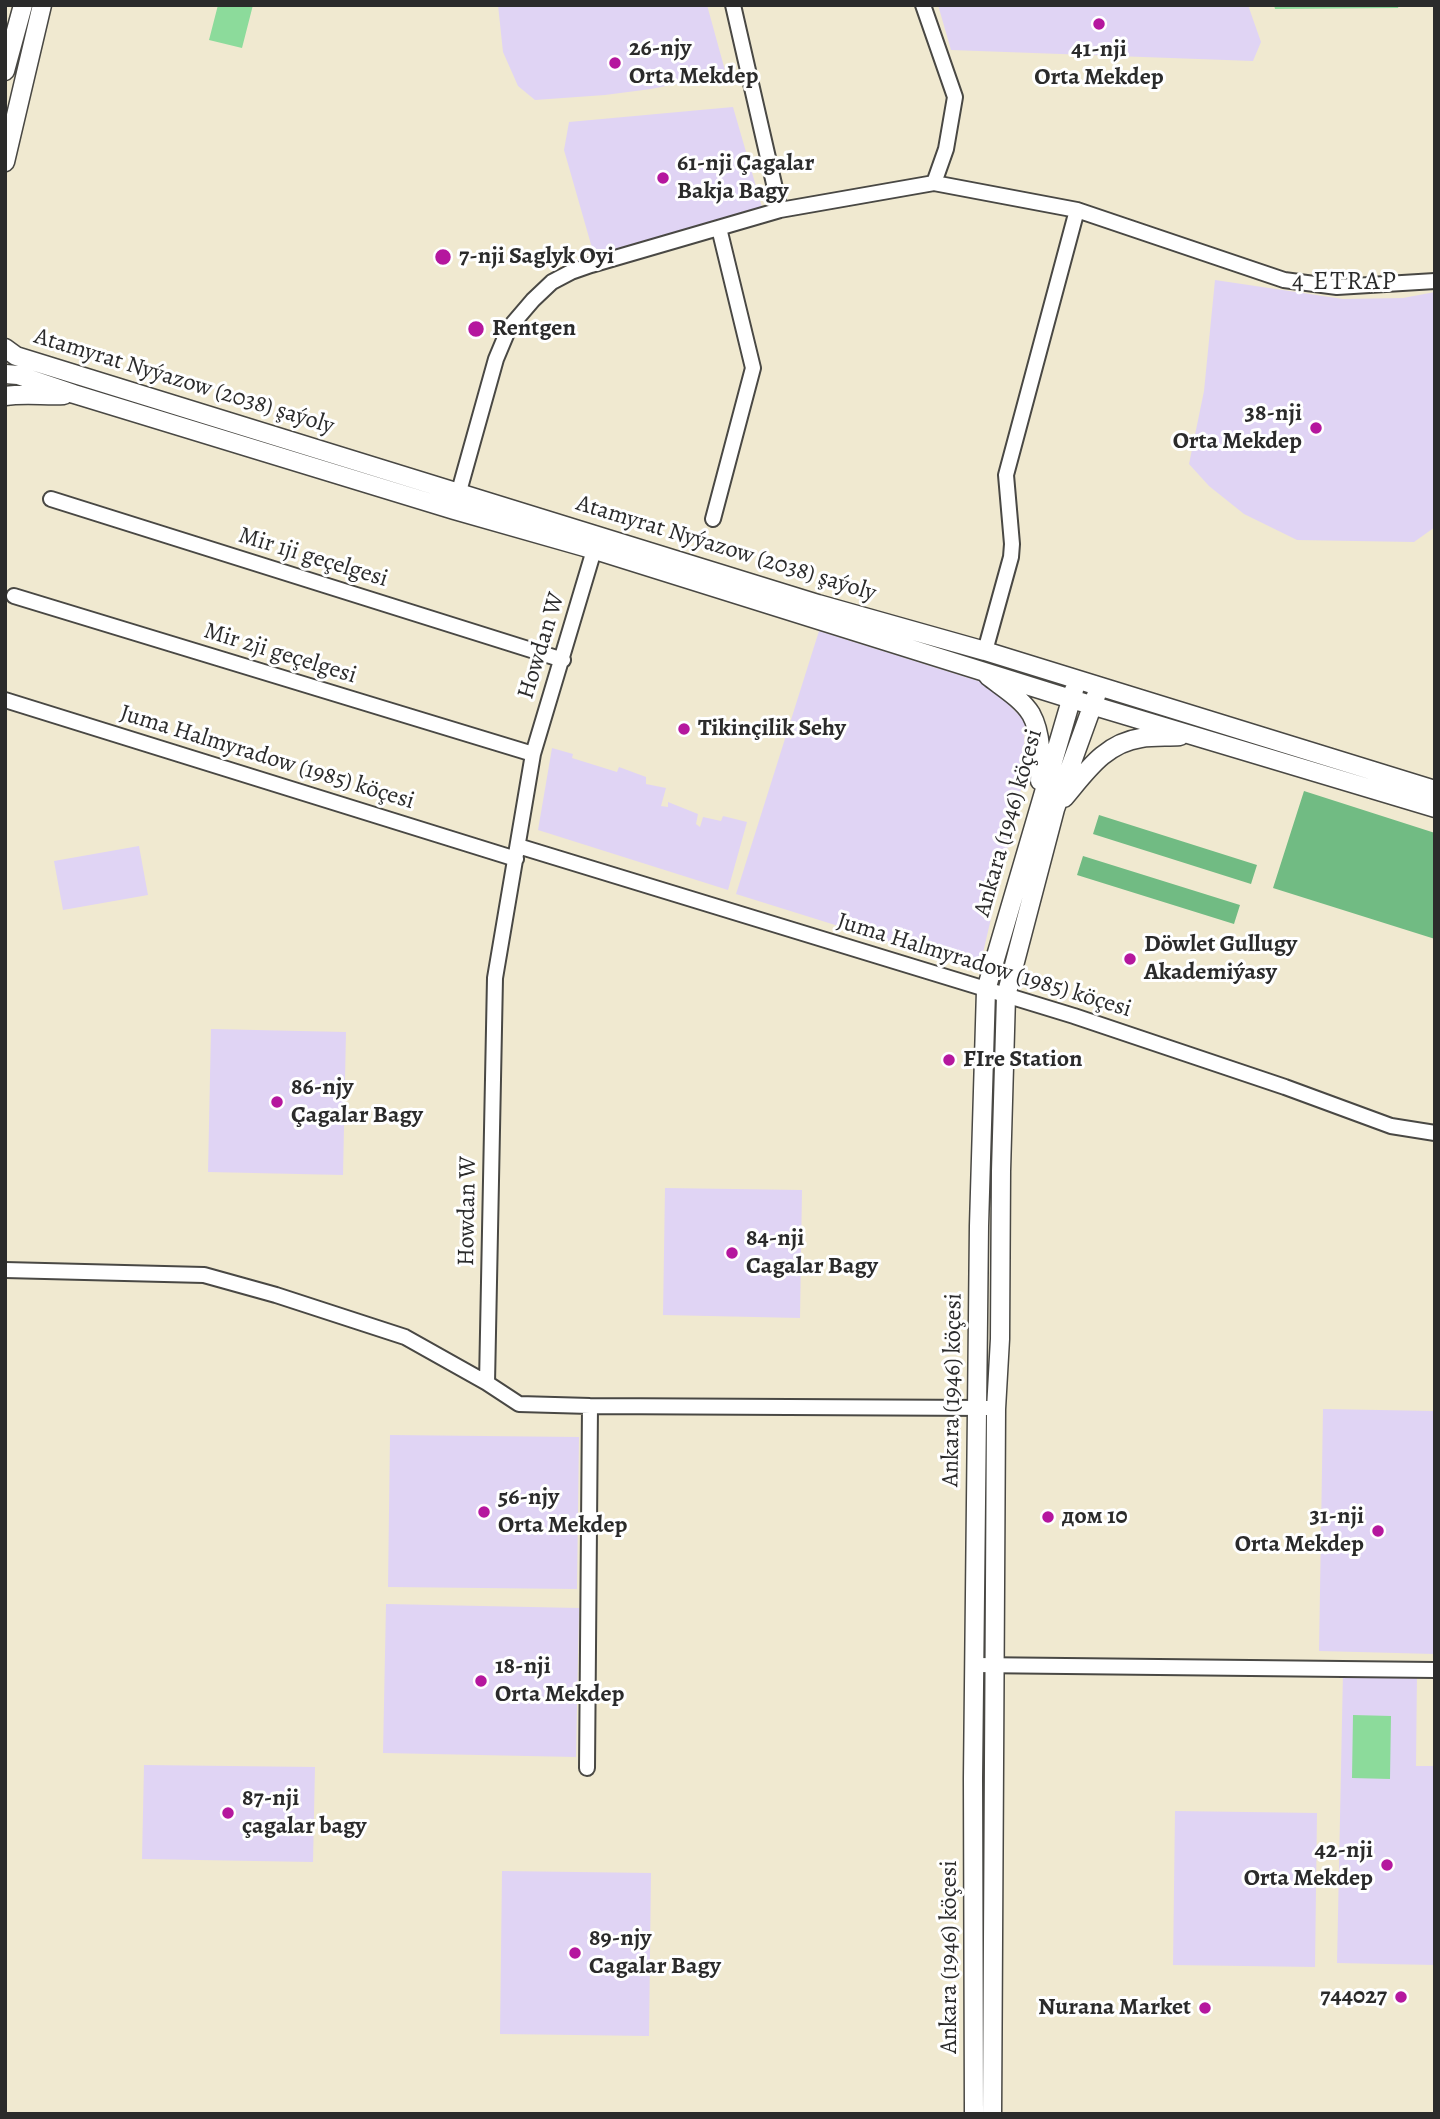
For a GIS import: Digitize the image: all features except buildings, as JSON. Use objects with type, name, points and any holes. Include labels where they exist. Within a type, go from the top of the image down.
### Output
[{"type":"main road","points":[[5,71],[23,5]]},
{"type":"main road","points":[[5,162],[42,5]]},
{"type":"main road","name":"Atamyrat Nyýazow (2038) şaýoly","points":[[5,348],[16,356],[456,502]]},
{"type":"main road","name":"Atamyrat Nyýazow (2038) şaýoly","points":[[5,374],[18,375],[74,394],[818,604],[983,660],[1071,699],[1435,808]]},
{"type":"main road","points":[[5,396],[74,394]]},
{"type":"main road","points":[[983,660],[1030,714],[1037,731],[1048,807]]},
{"type":"main road","name":"Atamyrat Nyýazow (2038) şaýoly","points":[[983,660],[1076,680],[1435,790]]},
{"type":"main road","name":"Ankara (1946) köçesi","points":[[992,2114],[996,1409],[1000,1339],[1006,996],[1076,680]]},
{"type":"main road","name":"Ankara (1946) köçesi","points":[[974,2114],[974,1665],[986,990],[1048,807],[1099,687]]},
{"type":"main road","points":[[1048,807],[1115,746],[1142,738],[1193,735]]},
{"type":"main road","points":[[964,2114],[975,2077]]},
{"type":"street","points":[[733,5],[780,210]]},
{"type":"street","points":[[923,5],[955,97],[946,149],[934,183]]},
{"type":"street","points":[[456,502],[496,359],[509,328],[552,282],[571,272],[780,210],[934,183],[1077,210],[1284,280],[1337,287],[1435,281]]},
{"type":"street","points":[[983,660],[1011,557],[1006,475],[1077,210]]},
{"type":"street","points":[[713,519],[753,368],[719,228]]},
{"type":"street","name":"Mir 1ji geçelgesi","points":[[51,499],[563,660]]},
{"type":"street","name":"Howdan W","points":[[487,1383],[495,978],[533,754],[597,542]]},
{"type":"street","name":"Mir 2ji geçelgesi","points":[[14,596],[533,754]]},
{"type":"street","name":"Juma Halmyradow (1985) köçesi","points":[[5,701],[1006,996],[1248,1074],[1391,1126],[1435,1133]]},
{"type":"street","points":[[5,1270],[204,1275],[405,1336],[519,1404],[996,1409]]},
{"type":"street","points":[[587,1768],[590,1406]]},
{"type":"street","points":[[974,1665],[1435,1670]]},
{"type":"shaded area","name":"26-njy Orta Mekdep","points":[[498,5],[707,5],[726,74],[651,89],[535,100],[518,86],[503,52]]},
{"type":"shaded area","name":"41-nji Orta Mekdep","points":[[938,5],[1248,5],[1261,42],[1253,61],[951,50]]},
{"type":"shaded area","name":"61-nji Çagalar Bakja Bagy","points":[[733,107],[762,207],[594,255],[564,150],[569,122]]},
{"type":"shaded area","name":"38-nji Orta Mekdep","points":[[1215,280],[1343,299],[1403,298],[1435,292],[1435,527],[1414,542],[1297,540],[1244,514],[1209,486],[1189,464],[1204,391]]},
{"type":"shaded area","points":[[819,631],[988,684],[1025,721],[1023,781],[979,970],[736,894]]},
{"type":"shaded area","points":[[552,748],[573,754],[572,758],[617,772],[619,767],[646,777],[646,784],[666,788],[661,806],[668,807],[668,802],[698,814],[696,824],[700,827],[703,817],[721,821],[723,816],[747,822],[728,890],[538,830]]},
{"type":"shaded area","points":[[139,846],[148,895],[63,910],[54,861]]},
{"type":"shaded area","name":"86-njy Çagalar Bagy","points":[[211,1029],[346,1032],[343,1175],[208,1172]]},
{"type":"shaded area","name":"84-nji Cagalar Bagy","points":[[665,1188],[802,1190],[800,1318],[663,1315]]},
{"type":"shaded area","name":"31-nji Orta Mekdep","points":[[1323,1409],[1435,1411],[1435,1654],[1319,1651]]},
{"type":"shaded area","name":"56-njy Orta Mekdep","points":[[390,1435],[579,1437],[577,1589],[388,1587]]},
{"type":"shaded area","name":"18-nji Orta Mekdep","points":[[386,1604],[579,1608],[576,1757],[383,1753]]},
{"type":"shaded area","name":"42-nji Orta Mekdep","points":[[1343,1672],[1417,1674],[1416,1766],[1435,1766],[1435,1965],[1337,1963]]},
{"type":"shaded area","name":"87-nji çagalar bagy","points":[[144,1765],[315,1767],[313,1862],[142,1859]]},
{"type":"shaded area","points":[[1175,1811],[1317,1813],[1315,1967],[1173,1965]]},
{"type":"shaded area","name":"89-njy Cagalar Bagy","points":[[502,1871],[651,1873],[649,2036],[500,2034]]},
{"type":"green space","points":[[218,5],[253,5],[242,48],[209,40]]},
{"type":"green space","points":[[1274,5],[1399,5],[1398,8],[1275,9]]},
{"type":"green space","points":[[1304,791],[1435,833],[1435,939],[1273,888]]},
{"type":"green space","points":[[1099,815],[1257,865],[1251,884],[1093,834]]},
{"type":"green space","points":[[1083,856],[1240,905],[1234,924],[1077,875]]},
{"type":"green space","points":[[1353,1715],[1391,1716],[1390,1779],[1352,1778]]},
{"type":"place","name":"41-nji Orta Mekdep","points":[[1099,24]]},
{"type":"place","name":"26-njy Orta Mekdep","points":[[615,63]]},
{"type":"place","name":"61-nji Çagalar Bakja Bagy","points":[[663,178]]},
{"type":"place","name":"7-nji Saglyk Oyi","points":[[443,257]]},
{"type":"place","name":"Rentgen","points":[[476,329]]},
{"type":"place","name":"38-nji Orta Mekdep","points":[[1316,428]]},
{"type":"place","name":"Tikinçilik Sehy","points":[[684,729]]},
{"type":"place","name":"Döwlet Gullugy Akademiýasy","points":[[1130,959]]},
{"type":"place","name":"FIre Station","points":[[949,1060]]},
{"type":"place","name":"86-njy Çagalar Bagy","points":[[277,1102]]},
{"type":"place","name":"84-nji Cagalar Bagy","points":[[732,1253]]},
{"type":"place","name":"56-njy Orta Mekdep","points":[[484,1512]]},
{"type":"place","name":"дом 10","points":[[1048,1517]]},
{"type":"place","name":"31-nji Orta Mekdep","points":[[1378,1531]]},
{"type":"place","name":"18-nji Orta Mekdep","points":[[481,1681]]},
{"type":"place","name":"87-nji çagalar bagy","points":[[228,1813]]},
{"type":"place","name":"42-nji Orta Mekdep","points":[[1387,1865]]},
{"type":"place","name":"89-njy Cagalar Bagy","points":[[575,1953]]},
{"type":"place","name":"744027","points":[[1401,1997]]},
{"type":"place","name":"Nurana Market","points":[[1205,2008]]},
{"type":"district","name":"4 ETRAP","points":[[1345,283]]}]
